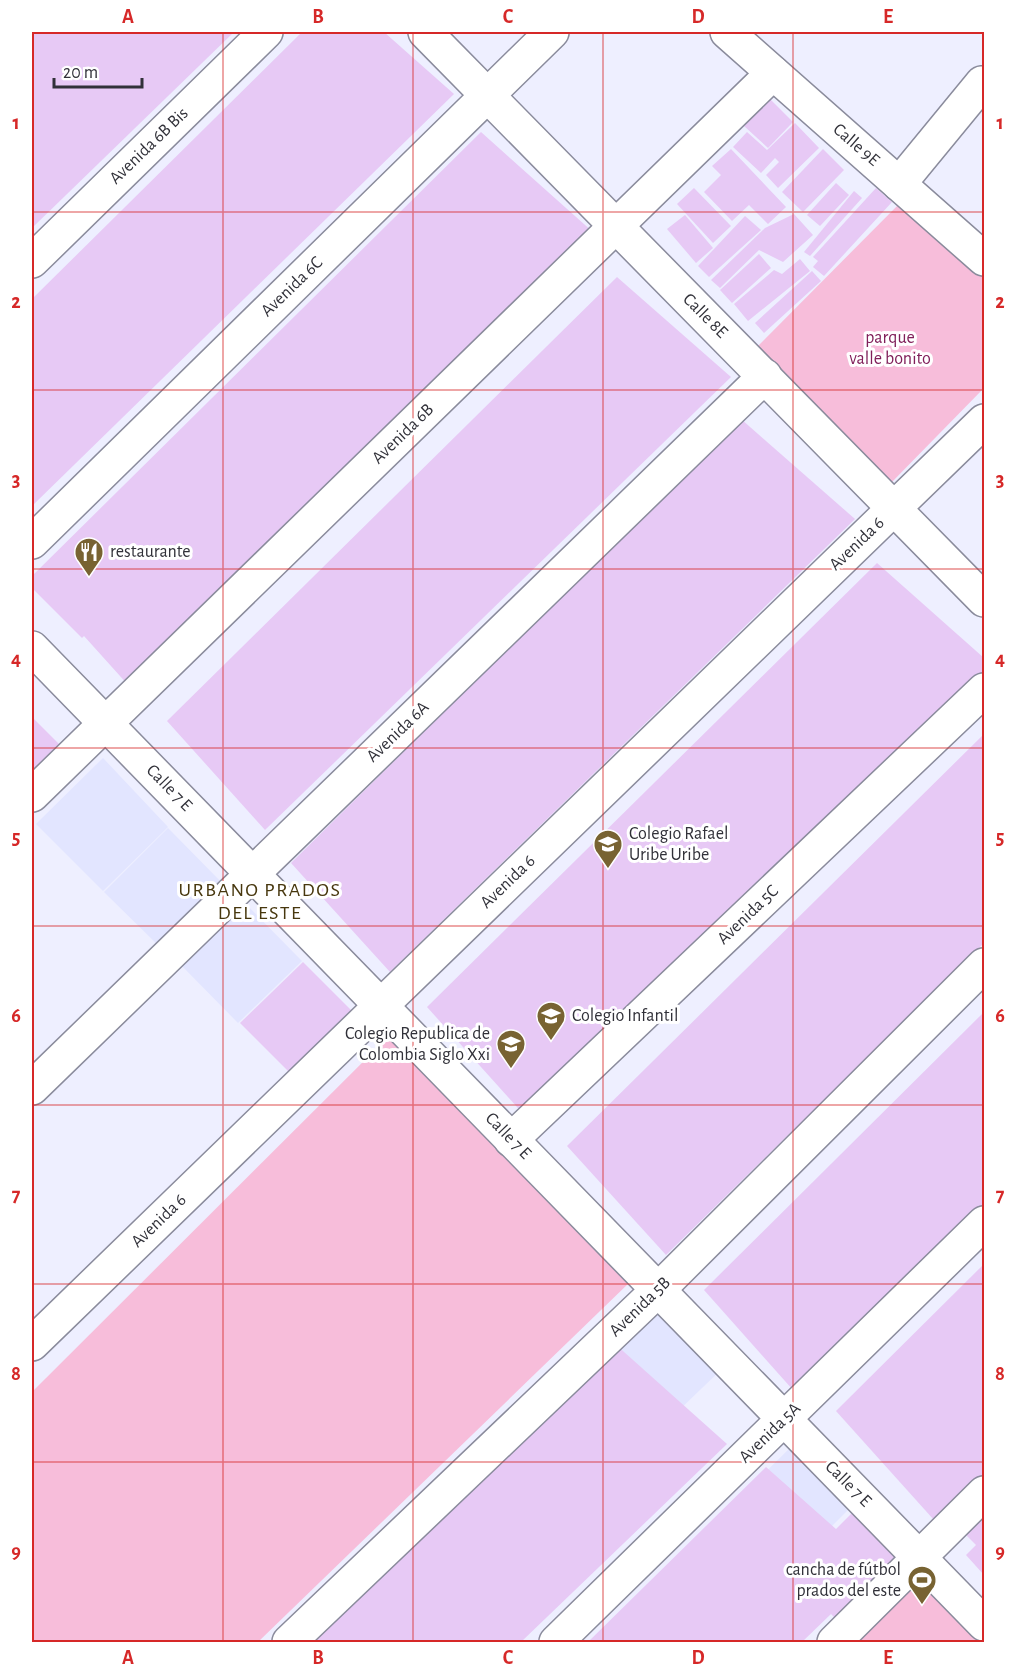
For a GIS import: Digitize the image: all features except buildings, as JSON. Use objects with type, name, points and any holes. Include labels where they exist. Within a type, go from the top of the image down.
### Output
[{"type":"street","name":"Avenida 6B Bis","points":[[32,261],[266,32]]},
{"type":"street","name":"Calle 8E","points":[[425,32],[984,600]]},
{"type":"street","name":"Avenida 6C","points":[[32,542],[552,32]]},
{"type":"street","name":"Calle 9E","points":[[727,32],[984,259]]},
{"type":"street","name":"Avenida 6B","points":[[32,795],[773,73]]},
{"type":"street","points":[[899,184],[982,83]]},
{"type":"street","name":"Avenida 6A","points":[[32,1089],[765,376]]},
{"type":"street","name":"Avenida 6","points":[[32,1344],[984,420]]},
{"type":"street","name":"Calle 7 E","points":[[32,648],[984,1624]]},
{"type":"street","name":"Avenida 5C","points":[[512,1140],[984,690]]},
{"type":"street","name":"Avenida 5B","points":[[289,1642],[658,1290],[984,965]]},
{"type":"street","name":"Avenida 5A","points":[[556,1642],[984,1222]]},
{"type":"street","points":[[834,1642],[984,1493]]},
{"type":"shaded area","points":[[103,758],[168,827],[103,891],[36,824]]},
{"type":"shaded area","points":[[168,828],[225,886],[162,949],[104,892]]},
{"type":"shaded area","points":[[242,900],[302,961],[238,1023],[178,962]]},
{"type":"shaded area","points":[[664,1301],[726,1365],[652,1436],[590,1372]]},
{"type":"shaded area","points":[[799,1439],[859,1499],[787,1571],[726,1511]]},
{"type":"green space","name":"parque valle bonito","points":[[902,201],[984,275],[984,388],[891,483],[753,351]]},
{"type":"green space","points":[[393,1032],[630,1282],[258,1642],[32,1642],[32,1392]]},
{"type":"green space","name":"cancha de fútbol prados del este","points":[[924,1573],[984,1642],[853,1642]]},
{"type":"place","name":"restaurante","points":[[89,578]]},
{"type":"place","name":"Colegio Rafael Uribe Uribe","points":[[608,870]]},
{"type":"place","name":"Colegio Infantil","points":[[551,1042]]},
{"type":"place","name":"Colegio Republica de Colombia Siglo Xxi","points":[[511,1070]]},
{"type":"place","name":"cancha de fútbol prados del este","points":[[922,1606]]},
{"type":"district","name":"URBANO PRADOS DEL ESTE","points":[[260,902]]}]
